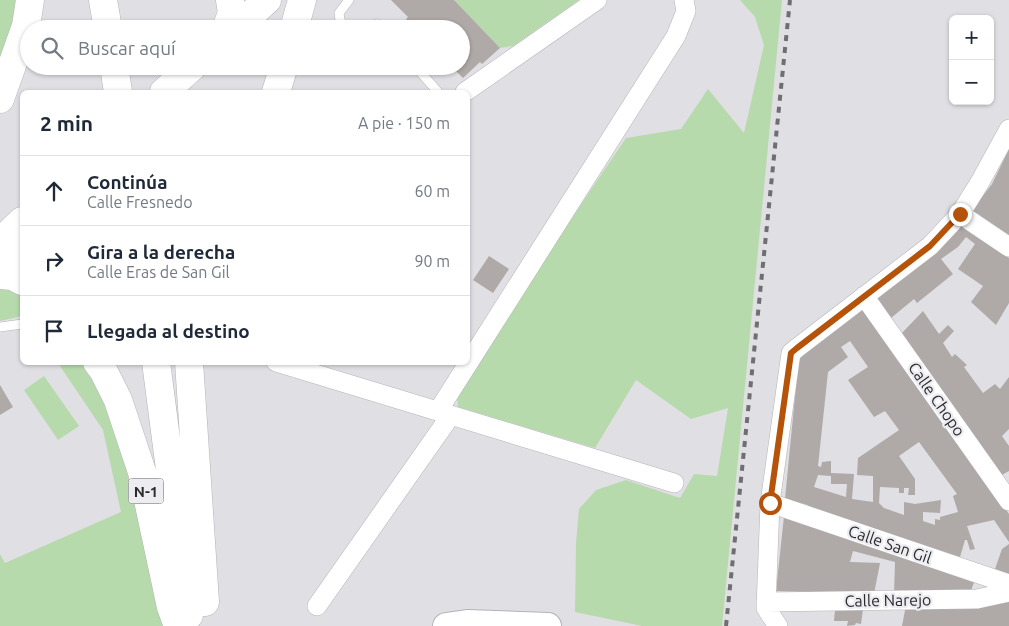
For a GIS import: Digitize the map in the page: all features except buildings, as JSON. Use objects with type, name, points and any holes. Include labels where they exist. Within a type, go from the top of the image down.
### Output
[{"type":"main road","points":[[27,20],[30,0]]},
{"type":"main road","points":[[103,0],[106,20]]},
{"type":"main road","points":[[229,20],[232,13],[230,0]]},
{"type":"main road","points":[[245,20],[267,0]]},
{"type":"main road","points":[[296,20],[302,0]]},
{"type":"main road","points":[[0,99],[20,43]]},
{"type":"main road","points":[[115,75],[118,90]]},
{"type":"main road","points":[[167,90],[183,75]]},
{"type":"main road","points":[[277,90],[281,75]]},
{"type":"main road","points":[[20,223],[1,240],[20,264]]},
{"type":"main road","points":[[0,275],[12,276],[20,280]]},
{"type":"main road","name":"N-1","points":[[98,365],[118,400],[142,472],[171,607],[178,626]]},
{"type":"main road","name":"N-1","points":[[156,365],[191,626]]},
{"type":"main road","points":[[189,365],[205,607],[204,626]]},
{"type":"street","points":[[468,90],[597,0]]},
{"type":"street","points":[[317,606],[445,413],[676,36],[686,11],[684,0]]},
{"type":"street","points":[[778,626],[766,608],[770,503],[790,356],[793,351],[930,246],[960,214],[1009,129]]},
{"type":"street","points":[[960,214],[1009,247]]},
{"type":"street","name":"Calle Chopo","points":[[864,296],[1009,501]]},
{"type":"street","points":[[286,365],[674,483]]},
{"type":"street","name":"Calle San Gil","points":[[770,503],[1009,584]]},
{"type":"street","name":"Calle Narejo","points":[[766,602],[977,599],[1009,592]]},
{"type":"street","points":[[446,626],[467,623],[548,626]]},
{"type":"lane","points":[[340,20],[339,13],[349,0]]},
{"type":"lane","points":[[422,75],[436,90]]},
{"type":"lane","points":[[0,327],[20,324]]},
{"type":"green space","points":[[0,0],[17,0],[7,54],[0,71]]},
{"type":"green space","points":[[454,0],[579,0],[513,46],[500,48]]},
{"type":"green space","points":[[740,0],[782,0],[722,626],[642,626],[575,612],[576,543],[579,509],[596,490],[626,480],[680,498],[694,474],[717,476],[728,408],[691,419],[636,380],[595,448],[458,407],[457,395],[563,231],[626,138],[681,129],[708,89],[744,133],[764,45],[755,17]]},
{"type":"green space","points":[[0,286],[20,293],[20,316],[0,321]]},
{"type":"green space","points":[[59,365],[84,365],[94,377],[114,414],[165,626],[0,626],[0,554],[5,563],[121,512],[103,430]]},
{"type":"green space","points":[[44,376],[79,426],[58,440],[24,390]]},
{"type":"railway","points":[[726,626],[790,0]]},
{"type":"route","points":[[770,503],[791,353],[930,246],[960,214]]}]
